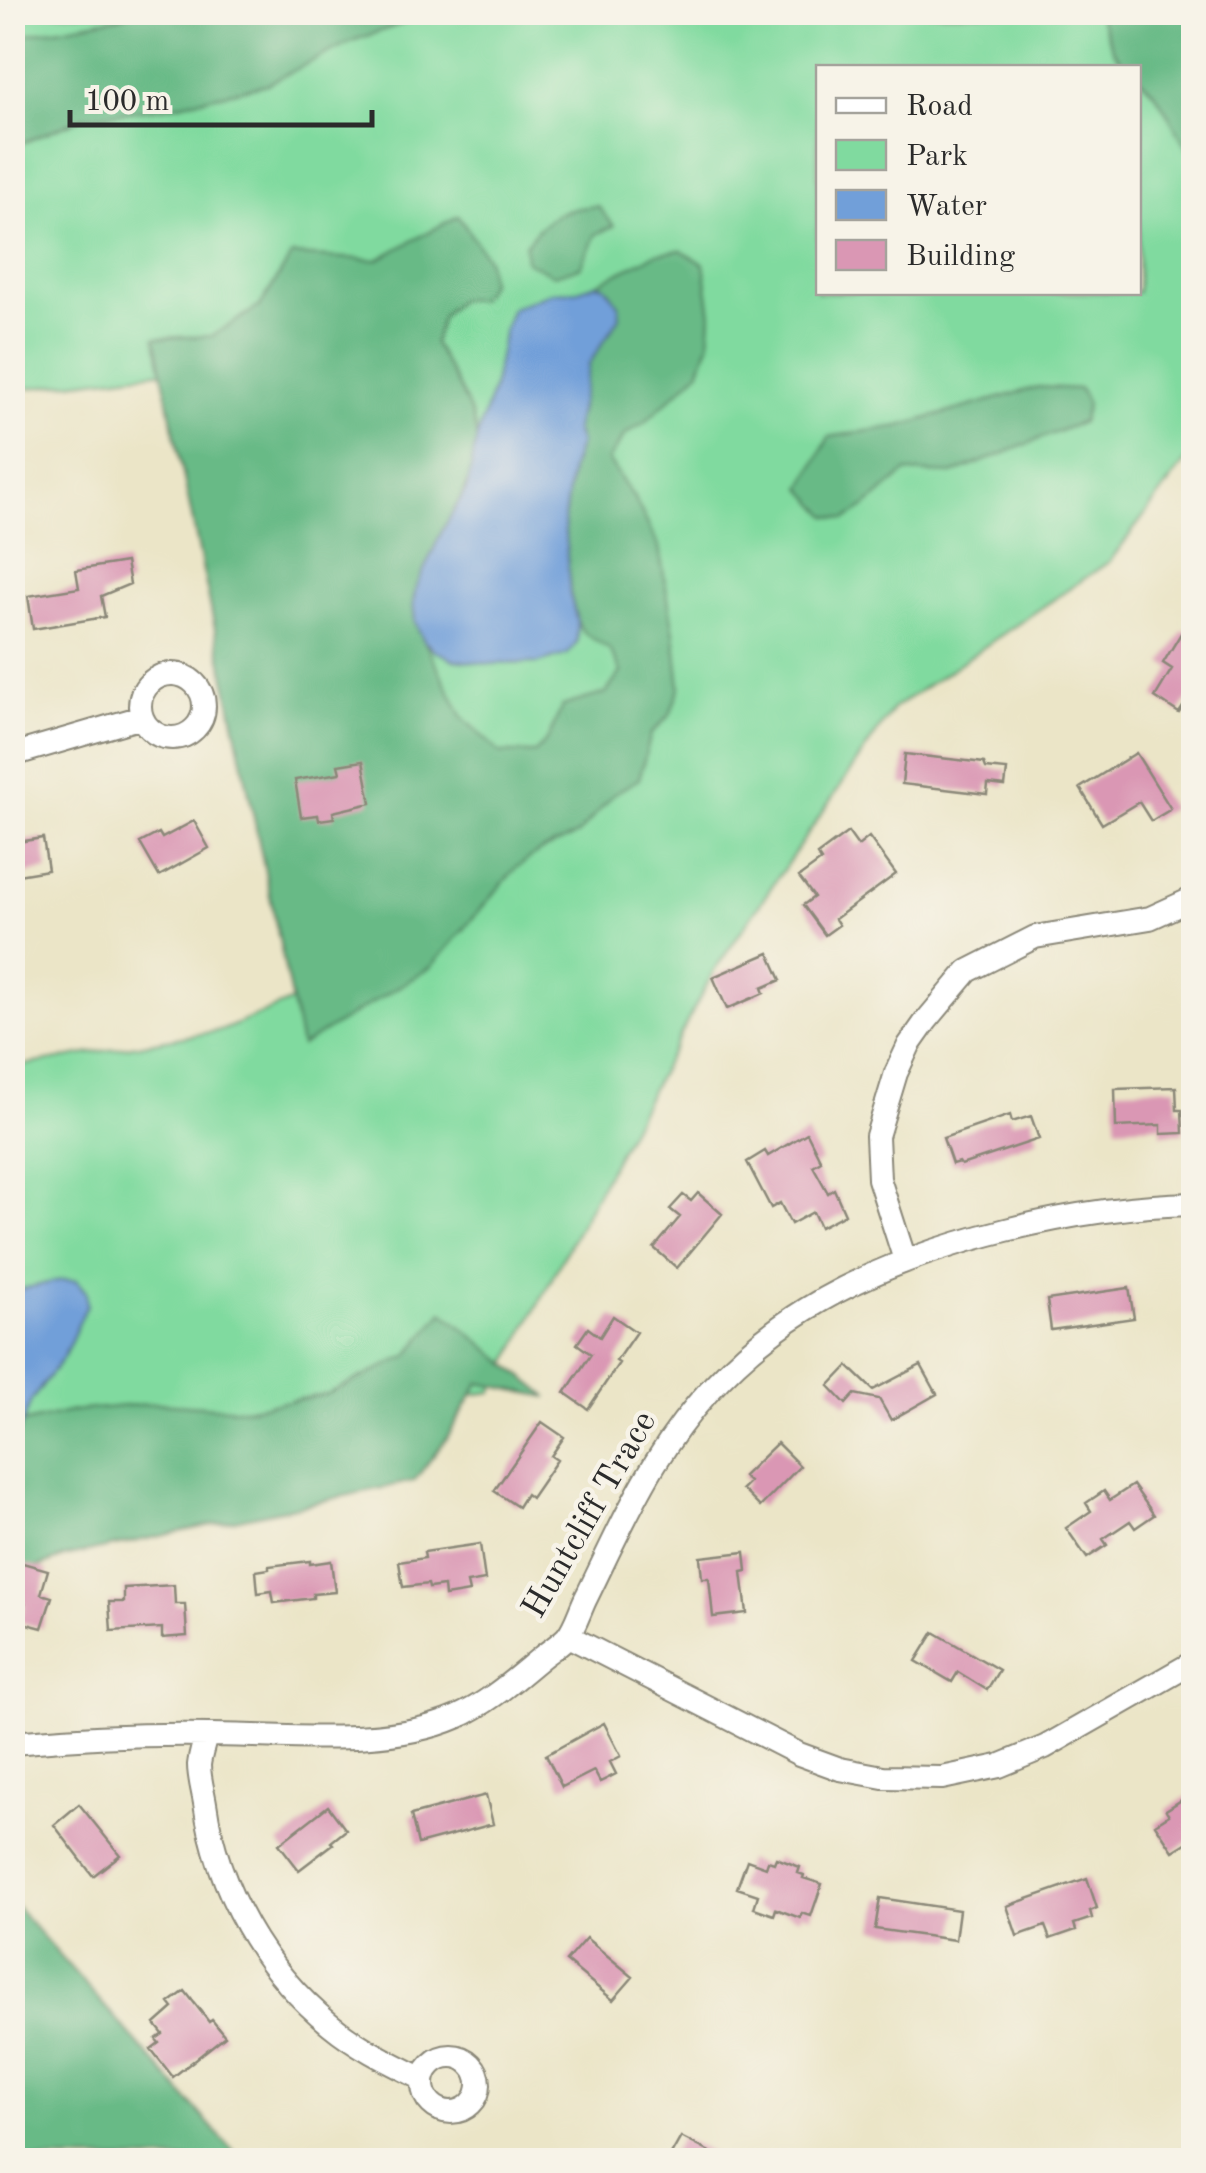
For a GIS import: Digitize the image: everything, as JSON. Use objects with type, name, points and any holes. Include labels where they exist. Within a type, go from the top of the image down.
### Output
[{"type":"street","points":[[12,755],[142,717]]},
{"type":"street","points":[[905,1260],[879,1179],[876,1136],[896,1072],[926,1020],[968,971],[1035,938],[1150,918],[1194,898]]},
{"type":"street","name":"Huntcliff Trace","points":[[12,1743],[102,1735],[374,1737],[424,1730],[460,1716],[504,1688],[568,1636],[655,1463],[682,1423],[754,1346],[800,1312],[848,1284],[976,1237],[1110,1210],[1194,1204]]},
{"type":"street","points":[[568,1636],[799,1754],[840,1769],[884,1777],[942,1778],[999,1766],[1044,1747],[1194,1662]]},
{"type":"street","points":[[206,1735],[199,1765],[209,1832],[228,1890],[254,1938],[290,1987],[330,2024],[365,2050],[424,2079]]},
{"type":"green space","points":[[133,12],[433,13],[352,41],[267,84],[162,108],[84,117],[13,147],[13,39]]},
{"type":"green space","points":[[13,13],[1104,13],[1135,65],[816,65],[816,295],[1141,295],[1141,72],[1193,125],[1193,451],[1110,561],[893,709],[714,971],[492,1392],[41,1448],[13,1465],[13,1067],[223,1030],[465,929],[428,692],[358,347],[13,390]]},
{"type":"green space","points":[[1097,13],[1193,13],[1193,158],[1156,94],[1141,80],[1141,65],[1124,65]]},
{"type":"green space","points":[[598,206],[614,226],[596,234],[581,267],[554,275],[526,261],[525,245],[541,226],[564,211]]},
{"type":"green space","points":[[458,216],[487,258],[490,282],[479,299],[458,300],[442,316],[434,343],[470,410],[476,450],[468,481],[432,555],[415,622],[463,718],[500,753],[535,753],[549,737],[562,706],[606,693],[621,672],[610,650],[583,632],[577,621],[570,594],[564,520],[571,469],[580,443],[575,430],[589,364],[597,348],[605,287],[596,284],[656,254],[681,250],[704,264],[711,315],[709,344],[699,372],[645,422],[626,434],[608,460],[636,501],[659,547],[680,687],[670,715],[651,734],[639,779],[615,793],[577,835],[540,851],[516,868],[431,967],[301,1046],[155,338],[212,336],[260,306],[292,255],[377,260]]},
{"type":"green space","points":[[1038,387],[1080,389],[1087,404],[1082,422],[952,474],[906,472],[846,519],[828,516],[802,488],[829,437],[900,426]]},
{"type":"green space","points":[[443,1312],[548,1397],[479,1383],[447,1438],[414,1481],[64,1557],[13,1577],[12,1449],[22,1423],[73,1411],[158,1403],[245,1409],[328,1394],[407,1356]]},
{"type":"green space","points":[[13,1903],[241,2160],[13,2160]]},
{"type":"water","points":[[596,284],[605,286],[612,295],[619,305],[620,317],[589,364],[575,430],[580,443],[571,469],[564,520],[577,642],[568,654],[539,663],[454,660],[424,641],[415,622],[413,602],[443,529],[467,488],[512,308],[552,292],[575,291]]},
{"type":"water","points":[[76,1280],[86,1292],[87,1305],[64,1356],[31,1401],[13,1449],[13,1291]]},
{"type":"building","points":[[126,562],[130,584],[101,596],[105,617],[33,629],[28,596],[79,588],[76,570]]},
{"type":"building","points":[[1183,630],[1194,637],[1194,690],[1179,713],[1155,697],[1172,669],[1163,663]]},
{"type":"building","points":[[1136,753],[1171,809],[1151,821],[1139,802],[1102,824],[1080,788]]},
{"type":"building","points":[[905,754],[984,763],[986,768],[1007,770],[1005,786],[988,784],[987,794],[902,784]]},
{"type":"building","points":[[363,761],[371,803],[333,812],[334,818],[301,817],[295,780],[340,773],[338,765]]},
{"type":"building","points":[[194,821],[209,848],[159,876],[140,843],[159,833],[162,838]]},
{"type":"building","points":[[848,832],[858,846],[869,837],[896,874],[835,919],[839,925],[825,935],[803,905],[814,897],[799,877],[821,861],[817,855]]},
{"type":"building","points":[[43,838],[48,870],[12,876],[12,843]]},
{"type":"building","points":[[769,953],[781,980],[762,988],[764,993],[727,1009],[713,977]]},
{"type":"building","points":[[1176,1087],[1183,1133],[1161,1134],[1161,1125],[1116,1127],[1115,1089]]},
{"type":"building","points":[[1010,1115],[1012,1122],[1031,1116],[1039,1139],[961,1165],[952,1164],[943,1138]]},
{"type":"building","points":[[807,1133],[821,1161],[813,1166],[828,1193],[834,1189],[845,1214],[820,1227],[813,1212],[791,1224],[780,1203],[771,1208],[747,1162],[765,1151],[768,1156]]},
{"type":"building","points":[[698,1193],[722,1214],[677,1268],[654,1248],[680,1217],[670,1209],[683,1195],[691,1201]]},
{"type":"building","points":[[1129,1288],[1134,1318],[1051,1330],[1047,1300]]},
{"type":"building","points":[[613,1316],[636,1332],[588,1409],[565,1393],[591,1354],[577,1344],[588,1328],[600,1337]]},
{"type":"building","points":[[921,1365],[937,1394],[891,1420],[879,1399],[855,1394],[846,1404],[829,1386],[848,1366],[873,1390]]},
{"type":"building","points":[[542,1422],[564,1437],[551,1456],[557,1460],[531,1498],[526,1494],[518,1507],[494,1491]]},
{"type":"building","points":[[777,1443],[800,1466],[760,1507],[742,1489],[749,1482],[743,1476]]},
{"type":"building","points":[[1133,1485],[1154,1515],[1135,1528],[1130,1521],[1103,1539],[1107,1545],[1087,1558],[1066,1528],[1091,1511],[1086,1503],[1104,1491],[1110,1500]]},
{"type":"building","points":[[480,1544],[485,1580],[467,1583],[469,1592],[445,1596],[444,1586],[403,1587],[399,1562],[425,1558],[424,1552]]},
{"type":"building","points":[[745,1552],[747,1571],[742,1572],[747,1613],[713,1617],[709,1578],[702,1578],[700,1557]]},
{"type":"building","points":[[12,1560],[48,1570],[41,1594],[52,1597],[42,1628],[20,1622],[25,1604],[12,1600]]},
{"type":"building","points":[[331,1561],[335,1592],[274,1603],[272,1591],[258,1593],[256,1571]]},
{"type":"building","points":[[174,1585],[175,1604],[185,1604],[187,1636],[162,1638],[162,1628],[111,1631],[109,1602],[124,1602],[124,1588]]},
{"type":"building","points":[[934,1632],[999,1670],[987,1690],[958,1672],[952,1682],[916,1661]]},
{"type":"building","points":[[604,1723],[621,1756],[610,1762],[616,1774],[600,1782],[594,1771],[562,1787],[546,1755]]},
{"type":"building","points":[[1194,1792],[1194,1838],[1173,1851],[1155,1824],[1169,1815],[1166,1810]]},
{"type":"building","points":[[486,1795],[493,1824],[418,1844],[411,1815]]},
{"type":"building","points":[[79,1804],[120,1855],[93,1876],[54,1825]]},
{"type":"building","points":[[328,1806],[346,1830],[299,1870],[279,1844]]},
{"type":"building","points":[[776,1858],[800,1867],[798,1873],[803,1878],[822,1884],[811,1916],[802,1913],[800,1918],[776,1909],[774,1915],[754,1908],[758,1895],[737,1888],[747,1860],[766,1867],[768,1861],[774,1863]]},
{"type":"building","points":[[1087,1878],[1097,1908],[1090,1911],[1092,1918],[1074,1924],[1076,1930],[1050,1939],[1045,1926],[1017,1936],[1007,1906]]},
{"type":"building","points":[[880,1898],[959,1910],[955,1940],[875,1929]]},
{"type":"building","points":[[586,1938],[633,1977],[613,2000],[566,1961]]},
{"type":"building","points":[[185,1991],[225,2036],[173,2077],[151,2049],[163,2034],[155,2024],[173,2008],[169,2003]]},
{"type":"building","points":[[681,2137],[725,2160],[668,2160]]},
{"type":"waterway","points":[[12,2141],[26,2160]]}]
